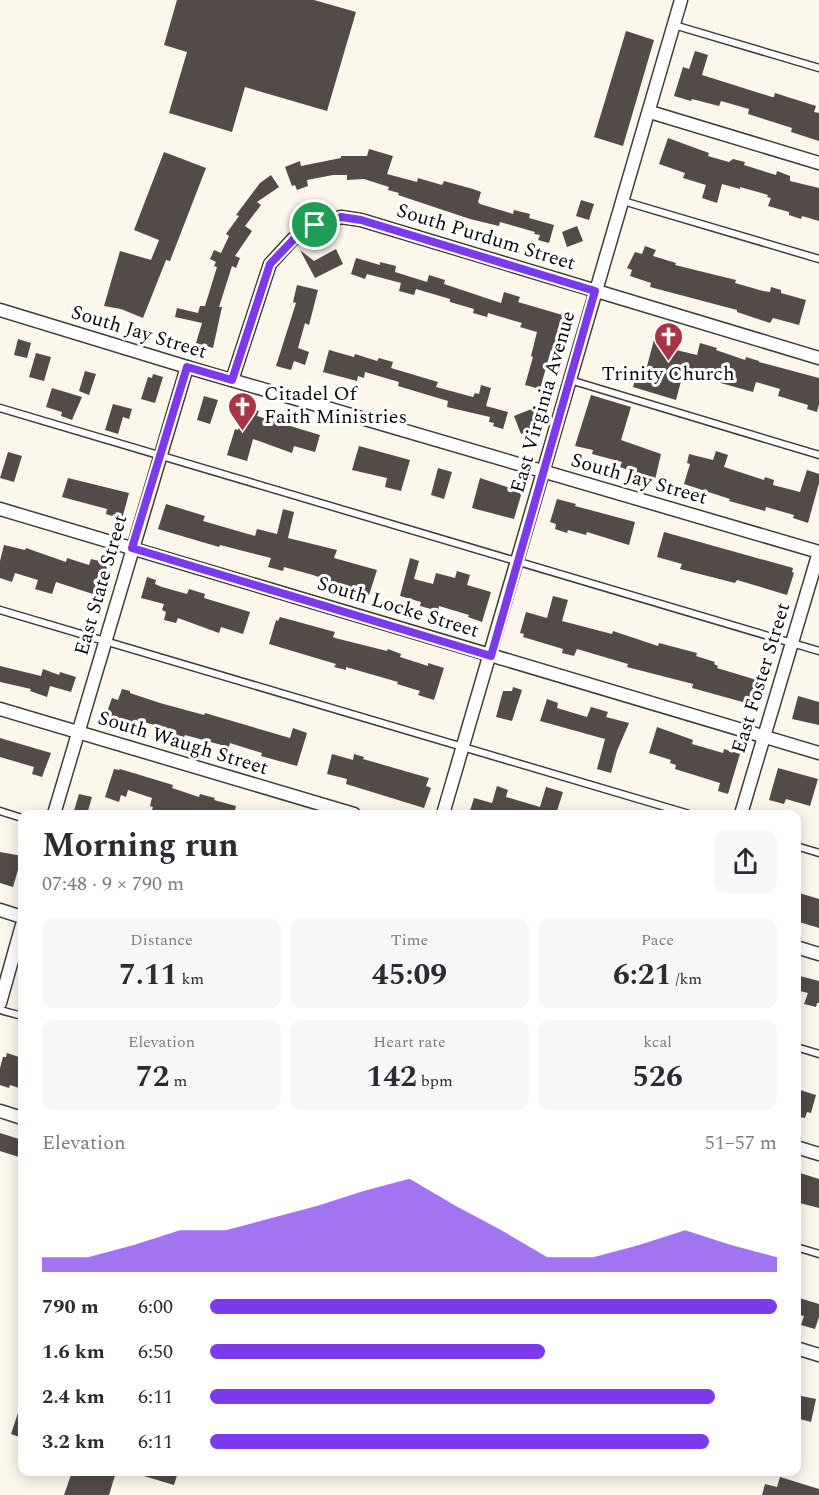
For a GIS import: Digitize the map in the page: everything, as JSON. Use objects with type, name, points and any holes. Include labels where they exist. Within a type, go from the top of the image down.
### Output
[{"type":"street","name":"East Virginia Avenue","points":[[444,810],[519,562],[543,471],[681,0]]},
{"type":"street","points":[[650,112],[819,163]]},
{"type":"street","name":"South Purdum Street","points":[[232,380],[270,264],[294,239],[315,225],[341,217],[361,220],[819,358]]},
{"type":"street","name":"South Jay Street","points":[[0,310],[819,552]]},
{"type":"street","name":"East State Street","points":[[55,810],[187,367]]},
{"type":"street","name":"South Locke Street","points":[[0,509],[819,753]]},
{"type":"street","name":"East Foster Street","points":[[742,810],[819,552]]},
{"type":"street","name":"South Waugh Street","points":[[0,709],[341,810]]},
{"type":"street","points":[[0,910],[18,916]]},
{"type":"street","points":[[0,1003],[18,939]]},
{"type":"street","points":[[801,949],[819,954]]},
{"type":"street","points":[[0,1111],[18,1117]]},
{"type":"street","points":[[801,1149],[819,1154]]},
{"type":"street","points":[[801,1349],[819,1354]]},
{"type":"lane","points":[[674,25],[819,68]]},
{"type":"lane","points":[[623,201],[819,259]]},
{"type":"lane","points":[[570,380],[819,454]]},
{"type":"lane","points":[[0,408],[819,651]]},
{"type":"lane","points":[[0,610],[676,810]]},
{"type":"lane","points":[[0,811],[18,817]]},
{"type":"lane","points":[[801,848],[819,853]]},
{"type":"lane","points":[[0,1010],[18,1015]]},
{"type":"lane","points":[[801,1049],[819,1054]]},
{"type":"lane","points":[[801,1249],[819,1254]]},
{"type":"building","points":[[177,0],[314,0],[356,12],[327,111],[245,87],[232,132],[169,113],[187,52],[164,45]]},
{"type":"building","points":[[626,31],[654,40],[623,146],[594,137]]},
{"type":"building","points":[[695,51],[708,55],[702,75],[772,97],[775,93],[816,106],[814,112],[819,113],[819,141],[791,132],[792,128],[748,114],[749,109],[721,101],[719,106],[674,96],[683,67],[689,69]]},
{"type":"building","points":[[668,138],[709,153],[708,156],[729,162],[733,159],[745,162],[744,165],[776,175],[777,171],[790,176],[790,181],[819,188],[819,221],[802,216],[801,219],[789,215],[789,212],[768,206],[771,198],[767,197],[768,195],[740,187],[740,189],[722,184],[717,203],[702,198],[706,185],[683,178],[685,173],[659,164]]},
{"type":"building","points":[[369,149],[393,156],[387,174],[417,182],[418,178],[442,185],[444,181],[473,189],[481,192],[478,202],[480,204],[513,214],[514,210],[530,214],[529,218],[554,225],[549,243],[538,240],[540,235],[534,234],[535,232],[500,222],[499,226],[470,219],[398,195],[399,193],[388,190],[389,187],[364,179],[347,180],[347,175],[307,180],[308,186],[297,190],[295,185],[292,186],[285,167],[300,161],[301,166],[341,158],[341,156],[367,156]]},
{"type":"building","points":[[164,152],[206,168],[170,261],[166,260],[143,318],[121,309],[104,306],[120,251],[151,260],[159,240],[134,230]]},
{"type":"building","points":[[271,175],[279,187],[257,202],[261,205],[245,226],[252,231],[235,256],[240,258],[236,268],[232,266],[219,307],[222,307],[213,348],[196,343],[202,323],[175,317],[177,308],[198,313],[200,306],[205,306],[217,267],[214,266],[216,262],[210,259],[214,250],[221,253],[229,236],[226,234],[239,216],[236,215],[260,183]]},
{"type":"building","points":[[581,200],[594,204],[589,220],[576,216]]},
{"type":"building","points":[[577,226],[583,241],[567,247],[562,232]]},
{"type":"building","points":[[645,246],[656,250],[653,256],[676,263],[675,265],[736,280],[735,283],[763,291],[770,292],[771,287],[781,290],[781,293],[806,300],[799,325],[773,318],[770,323],[737,312],[737,310],[650,287],[651,283],[630,276],[632,270],[627,268],[635,252],[642,254]]},
{"type":"building","points":[[336,249],[343,264],[315,278],[300,250],[314,261]]},
{"type":"building","points":[[356,258],[380,265],[380,262],[396,266],[395,272],[427,282],[429,275],[445,280],[444,284],[501,303],[504,292],[520,297],[518,302],[566,316],[556,352],[551,350],[540,389],[525,385],[537,332],[520,327],[522,323],[488,313],[487,317],[473,313],[474,309],[450,302],[450,299],[416,289],[414,295],[399,291],[401,283],[367,274],[365,279],[351,274]]},
{"type":"building","points":[[297,285],[318,290],[309,325],[305,323],[298,348],[309,352],[305,365],[294,361],[291,370],[276,366],[296,303],[293,302]]},
{"type":"building","points":[[655,336],[674,341],[672,349],[697,355],[700,343],[745,360],[746,357],[819,378],[817,412],[807,409],[808,405],[778,396],[780,389],[756,382],[753,392],[684,370],[676,400],[633,387],[642,368],[646,370]]},
{"type":"building","points":[[18,339],[31,343],[27,358],[14,355]]},
{"type":"building","points":[[329,350],[354,357],[355,354],[377,361],[379,358],[393,362],[391,368],[438,382],[436,387],[473,397],[475,393],[479,394],[481,385],[491,388],[486,406],[508,412],[503,429],[493,426],[494,423],[489,422],[490,417],[447,407],[448,401],[398,386],[399,382],[365,372],[364,378],[358,376],[357,381],[323,372]]},
{"type":"building","points":[[36,353],[51,357],[44,381],[29,377]]},
{"type":"building","points":[[85,371],[96,374],[89,395],[79,391]]},
{"type":"building","points":[[153,374],[163,377],[155,403],[141,399],[148,377],[152,378]]},
{"type":"building","points":[[52,388],[82,397],[72,420],[61,416],[62,412],[46,407]]},
{"type":"building","points":[[591,395],[631,407],[621,440],[661,454],[655,480],[620,467],[622,462],[592,454],[593,450],[575,446]]},
{"type":"building","points":[[204,396],[218,400],[210,424],[197,420]]},
{"type":"building","points":[[113,404],[132,409],[129,419],[123,417],[118,434],[105,430]]},
{"type":"building","points":[[245,407],[259,411],[257,416],[320,435],[315,452],[294,446],[292,453],[253,439],[247,461],[227,455]]},
{"type":"building","points":[[534,408],[539,419],[534,421],[536,427],[521,434],[514,416]]},
{"type":"building","points":[[359,446],[410,460],[401,491],[385,487],[387,478],[352,470]]},
{"type":"building","points":[[716,451],[728,455],[724,467],[764,480],[765,477],[774,480],[773,485],[800,492],[807,470],[819,474],[819,483],[808,523],[793,518],[794,515],[766,507],[765,511],[729,501],[730,499],[684,484],[690,464],[687,463],[689,454],[713,460]]},
{"type":"building","points":[[8,452],[22,456],[14,482],[0,478]]},
{"type":"building","points":[[438,468],[452,472],[444,499],[431,495]]},
{"type":"building","points":[[68,478],[129,493],[122,519],[106,514],[107,509],[62,497]]},
{"type":"building","points":[[480,478],[522,492],[514,519],[472,508]]},
{"type":"building","points":[[557,499],[635,522],[629,545],[587,532],[586,535],[555,529],[556,524],[550,522]]},
{"type":"building","points":[[166,504],[205,516],[203,521],[255,536],[257,529],[277,534],[283,509],[294,512],[288,538],[337,550],[334,558],[377,570],[369,595],[313,575],[284,567],[283,571],[268,567],[271,558],[220,545],[219,547],[158,529]]},
{"type":"building","points":[[664,532],[793,568],[794,573],[787,595],[737,580],[735,583],[680,569],[682,564],[657,557]]},
{"type":"building","points":[[4,545],[25,550],[26,548],[66,562],[67,558],[89,565],[91,559],[108,563],[99,596],[56,582],[52,594],[35,589],[38,580],[15,573],[12,582],[0,578],[0,561]]},
{"type":"building","points":[[410,558],[419,561],[414,579],[433,584],[436,573],[455,578],[457,571],[470,575],[467,585],[491,592],[482,622],[468,617],[469,615],[439,606],[438,611],[420,606],[421,602],[400,596]]},
{"type":"building","points":[[147,577],[156,580],[155,584],[162,587],[187,594],[189,589],[205,594],[204,598],[250,612],[243,634],[221,627],[219,633],[178,618],[176,623],[164,620],[166,612],[162,610],[164,604],[141,598]]},
{"type":"building","points":[[553,596],[568,600],[562,621],[612,634],[613,631],[658,646],[659,643],[697,653],[696,656],[715,662],[717,668],[760,681],[754,702],[751,701],[750,704],[692,688],[693,684],[627,667],[628,664],[577,649],[574,656],[562,653],[563,649],[523,637],[524,634],[520,633],[526,612],[547,618]]},
{"type":"building","points":[[280,617],[335,632],[333,637],[335,638],[387,651],[388,649],[401,654],[400,657],[428,666],[428,663],[444,668],[434,700],[418,695],[420,691],[397,684],[398,682],[346,667],[346,670],[334,667],[336,664],[269,644],[276,620],[278,621]]},
{"type":"building","points":[[0,666],[41,676],[43,669],[59,675],[60,672],[76,677],[71,692],[50,686],[47,697],[30,691],[31,689],[0,682]]},
{"type":"building","points":[[513,687],[522,690],[512,721],[496,717],[503,691],[512,691]]},
{"type":"building","points":[[122,689],[160,703],[204,715],[205,713],[290,738],[293,728],[307,733],[297,766],[261,756],[262,753],[230,743],[229,747],[185,735],[184,737],[170,733],[171,730],[144,722],[141,725],[111,716],[111,713],[107,712],[112,698],[118,700]]},
{"type":"building","points":[[798,696],[819,702],[819,725],[792,719]]},
{"type":"building","points":[[547,699],[558,703],[557,708],[587,717],[591,707],[608,712],[606,717],[629,723],[617,751],[611,773],[597,769],[605,739],[540,721]]},
{"type":"building","points":[[657,727],[693,740],[692,744],[723,753],[724,749],[740,754],[728,794],[718,791],[720,783],[675,769],[676,765],[670,763],[671,760],[649,753]]},
{"type":"building","points":[[0,738],[51,753],[42,777],[32,774],[34,767],[0,757]]},
{"type":"building","points":[[332,754],[353,760],[354,754],[364,757],[363,759],[429,778],[426,786],[431,788],[424,808],[346,784],[347,779],[327,774]]},
{"type":"building","points":[[778,768],[818,779],[810,806],[786,799],[784,804],[769,800]]},
{"type":"building","points":[[114,769],[120,769],[173,785],[172,788],[199,797],[200,794],[236,806],[235,810],[152,810],[153,807],[150,806],[152,798],[128,790],[126,797],[121,795],[119,802],[105,797]]},
{"type":"building","points":[[497,786],[508,790],[506,797],[540,807],[546,787],[563,792],[557,810],[470,810],[474,798],[492,803]]},
{"type":"building","points":[[79,794],[92,797],[88,810],[74,810]]},
{"type":"building","points":[[0,852],[18,855],[18,870],[13,887],[0,883]]},
{"type":"building","points":[[801,894],[819,899],[819,928],[801,923]]},
{"type":"building","points":[[801,976],[819,981],[819,1003],[816,1007],[804,1004],[808,993],[801,991]]},
{"type":"building","points":[[7,1053],[18,1057],[18,1088],[0,1085],[0,1068],[3,1057],[6,1057]]},
{"type":"building","points":[[801,1090],[816,1095],[811,1113],[807,1112],[805,1118],[801,1117]]},
{"type":"building","points":[[0,1133],[18,1139],[18,1157],[0,1151]]},
{"type":"building","points":[[801,1173],[819,1179],[819,1208],[801,1203]]},
{"type":"building","points":[[801,1299],[819,1304],[819,1317],[815,1329],[801,1325],[804,1316],[801,1315]]},
{"type":"building","points":[[801,1396],[816,1399],[811,1422],[801,1419]]},
{"type":"building","points":[[18,1413],[18,1437],[11,1434]]},
{"type":"building","points":[[71,1476],[115,1476],[109,1495],[64,1495]]},
{"type":"building","points":[[144,1476],[177,1476],[174,1485]]},
{"type":"building","points":[[780,1477],[819,1489],[819,1495],[762,1495],[765,1484],[777,1487]]},
{"type":"place","name":"Trinity Church","points":[[668,362]]},
{"type":"place","name":"Citadel Of Faith Ministries","points":[[243,432]]},
{"type":"route","points":[[341,217],[361,220],[595,291],[491,656],[132,548],[187,367],[232,380],[270,264],[294,239],[315,225],[341,217]]}]
